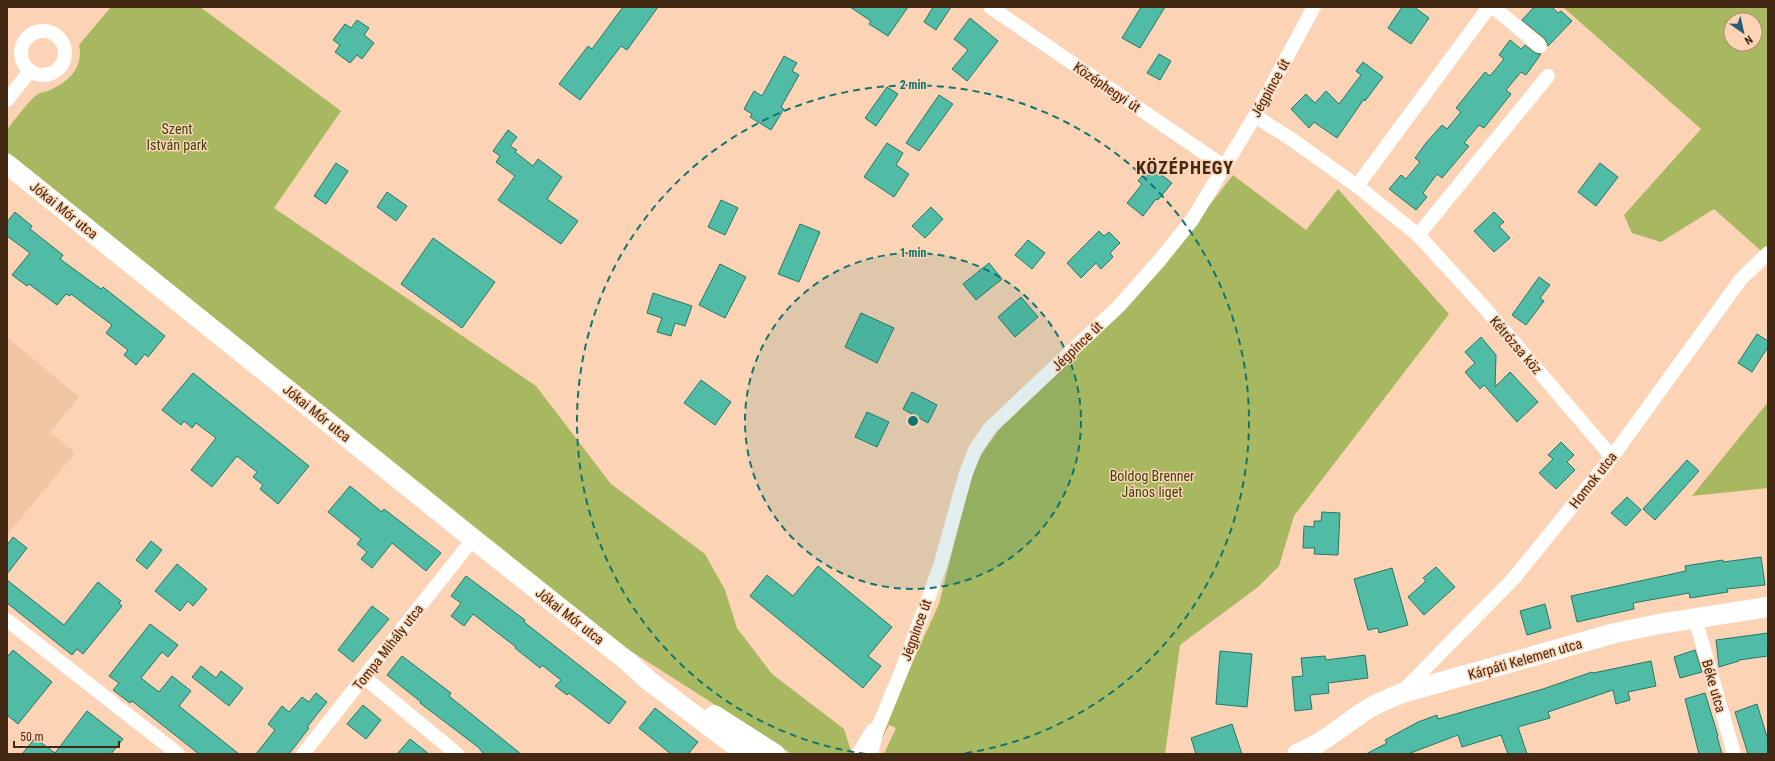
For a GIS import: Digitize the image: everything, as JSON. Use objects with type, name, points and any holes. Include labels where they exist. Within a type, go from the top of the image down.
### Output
[{"type":"street","name":"Középhegyi út","points":[[990,7],[1225,167]]},
{"type":"street","name":"Jégpince út","points":[[871,754],[887,705],[903,668],[940,566],[966,473],[980,444],[989,429],[1119,306],[1159,261],[1192,220],[1225,167],[1260,119],[1314,7]]},
{"type":"street","points":[[1357,186],[1489,7]]},
{"type":"street","points":[[1494,7],[1540,46]]},
{"type":"street","points":[[7,100],[30,71]]},
{"type":"street","points":[[1418,235],[1548,76]]},
{"type":"street","name":"Kétrózsa köz","points":[[1260,119],[1357,186],[1396,215],[1418,235],[1484,306],[1612,457]]},
{"type":"street","name":"Jókai Mór utca","points":[[7,164],[627,661],[648,680],[746,754]]},
{"type":"street","name":"Homok utca","points":[[1402,693],[1514,578],[1612,457],[1741,279],[1768,253]]},
{"type":"street","name":"Tompa Mihály utca","points":[[303,754],[473,539]]},
{"type":"street","name":"Kárpáti Kelemen utca","points":[[1297,754],[1322,741],[1384,700],[1402,693],[1615,633],[1695,618],[1768,607]]},
{"type":"street","name":"Béke utca","points":[[1695,618],[1734,754]]},
{"type":"street","points":[[7,620],[178,754]]},
{"type":"street","name":"Jókai Mór utca","points":[[627,661],[657,678],[775,754]]},
{"type":"street","points":[[364,677],[457,754]]},
{"type":"street","name":"Jégpince út","points":[[858,754],[887,705]]},
{"type":"street","points":[[716,731],[738,754]]},
{"type":"shaded area","points":[[7,337],[79,397],[50,432],[75,453],[7,535]]},
{"type":"green space","name":"Szent István park","points":[[111,7],[200,7],[341,111],[274,208],[536,386],[611,484],[705,554],[725,590],[737,628],[772,674],[844,729],[852,754],[792,754],[626,648],[7,152],[7,130],[35,96],[39,93],[57,87],[74,73],[79,60],[79,45]]},
{"type":"green space","points":[[1563,7],[1768,7],[1768,257],[1714,209],[1661,242],[1632,233],[1624,215],[1701,129]]},
{"type":"green space","name":"Boldog Brenner János liget","points":[[1233,175],[1306,230],[1338,189],[1449,314],[1294,516],[1279,566],[1258,587],[1180,645],[1165,754],[884,754],[896,728],[889,725],[881,741],[909,670],[939,604],[971,478],[981,455],[1000,428],[1122,312],[1177,247]]},
{"type":"green space","points":[[1768,402],[1768,488],[1692,496]]},
{"type":"building","points":[[623,7],[658,7],[627,50],[621,46],[580,100],[559,84],[588,46],[592,49]]},
{"type":"building","points":[[850,7],[908,7],[888,36],[869,24],[871,21]]},
{"type":"building","points":[[933,7],[951,7],[936,30],[924,22]]},
{"type":"building","points":[[1141,7],[1165,7],[1140,48],[1122,38]]},
{"type":"building","points":[[1402,7],[1414,7],[1429,18],[1411,44],[1388,28]]},
{"type":"building","points":[[1534,7],[1552,7],[1558,13],[1561,11],[1572,21],[1548,46],[1545,39],[1522,20]]},
{"type":"building","points":[[970,18],[998,41],[967,81],[952,69],[968,50],[954,39]]},
{"type":"building","points":[[357,20],[369,28],[364,35],[374,43],[362,59],[357,55],[350,63],[335,52],[340,45],[333,40],[345,24],[351,28]]},
{"type":"building","points":[[1510,40],[1521,49],[1525,45],[1535,53],[1541,54],[1526,75],[1521,72],[1506,90],[1511,94],[1484,128],[1479,125],[1464,143],[1469,146],[1442,178],[1437,174],[1423,193],[1427,197],[1416,210],[1389,189],[1401,175],[1406,179],[1420,162],[1415,158],[1426,143],[1442,125],[1447,129],[1461,112],[1456,108],[1485,72],[1490,76],[1504,59],[1499,55]]},
{"type":"building","points":[[1159,54],[1171,61],[1160,80],[1147,73]]},
{"type":"building","points":[[784,56],[797,63],[792,71],[799,75],[781,107],[784,109],[771,130],[750,117],[752,114],[744,109],[754,91],[762,96]]},
{"type":"building","points":[[1363,62],[1383,77],[1365,101],[1364,99],[1337,138],[1314,122],[1309,128],[1291,109],[1306,94],[1315,103],[1326,91],[1339,104],[1361,75],[1356,71]]},
{"type":"building","points":[[887,87],[898,94],[876,126],[865,118]]},
{"type":"building","points":[[939,95],[953,104],[919,151],[906,143]]},
{"type":"building","points":[[508,130],[517,137],[510,146],[517,150],[515,152],[533,166],[538,159],[562,177],[547,199],[578,221],[561,244],[498,200],[515,176],[496,162],[500,156],[493,151]]},
{"type":"building","points":[[887,143],[903,153],[896,165],[909,174],[894,197],[864,177]]},
{"type":"building","points":[[336,163],[348,171],[326,204],[314,196]]},
{"type":"building","points":[[1600,163],[1618,177],[1596,206],[1578,192]]},
{"type":"building","points":[[1150,166],[1172,183],[1158,200],[1156,199],[1143,216],[1127,203],[1142,184],[1138,181]]},
{"type":"building","points":[[387,192],[407,206],[396,221],[377,207]]},
{"type":"building","points":[[721,200],[738,208],[725,235],[708,227]]},
{"type":"building","points":[[931,207],[943,219],[925,238],[912,226]]},
{"type":"building","points":[[15,212],[32,226],[30,229],[63,255],[60,259],[101,289],[103,287],[165,336],[148,357],[145,354],[136,365],[124,355],[128,350],[106,333],[112,325],[71,294],[70,296],[66,294],[57,305],[29,284],[27,286],[12,275],[30,253],[7,236],[7,222]]},
{"type":"building","points":[[1494,212],[1504,222],[1499,226],[1510,238],[1494,252],[1474,231]]},
{"type":"building","points":[[800,224],[820,232],[799,282],[778,274]]},
{"type":"building","points":[[1099,231],[1104,236],[1109,232],[1120,243],[1110,253],[1113,257],[1101,269],[1096,263],[1081,278],[1067,263]]},
{"type":"building","points":[[433,238],[495,282],[462,328],[401,284]]},
{"type":"building","points":[[1028,240],[1045,253],[1032,269],[1015,255]]},
{"type":"building","points":[[989,263],[1002,279],[976,300],[963,284]]},
{"type":"building","points":[[720,264],[746,277],[725,318],[699,305]]},
{"type":"building","points":[[1539,277],[1550,285],[1540,298],[1544,301],[1526,325],[1512,315]]},
{"type":"building","points":[[653,293],[692,306],[685,326],[675,323],[671,336],[657,332],[662,318],[647,313]]},
{"type":"building","points":[[1021,297],[1038,317],[1015,337],[998,317]]},
{"type":"building","points":[[861,313],[894,328],[877,363],[845,347]]},
{"type":"building","points":[[1757,334],[1768,341],[1768,347],[1752,372],[1738,363]]},
{"type":"building","points":[[1481,337],[1496,355],[1495,387],[1510,372],[1538,402],[1517,422],[1484,385],[1480,389],[1465,372],[1475,363],[1465,352]]},
{"type":"building","points":[[193,373],[309,466],[278,504],[260,489],[263,485],[253,477],[257,472],[237,456],[212,487],[191,470],[216,438],[196,423],[192,428],[184,421],[181,425],[162,410]]},
{"type":"building","points":[[701,380],[731,402],[715,425],[684,403]]},
{"type":"building","points":[[912,392],[937,405],[928,423],[903,409]]},
{"type":"building","points":[[867,412],[889,422],[877,447],[855,437]]},
{"type":"building","points":[[1561,442],[1574,455],[1567,462],[1575,470],[1556,489],[1539,473],[1553,459],[1548,455]]},
{"type":"building","points":[[1687,460],[1699,471],[1655,520],[1643,509]]},
{"type":"building","points":[[350,486],[382,512],[384,509],[441,553],[426,571],[392,543],[372,568],[361,559],[367,552],[357,544],[361,539],[328,512]]},
{"type":"building","points":[[1627,497],[1641,510],[1626,526],[1611,513]]},
{"type":"building","points":[[1322,512],[1340,513],[1338,555],[1314,554],[1315,548],[1303,548],[1304,526],[1314,527],[1314,521],[1321,521]]},
{"type":"building","points":[[13,537],[27,548],[7,574],[7,545]]},
{"type":"building","points":[[151,541],[162,550],[147,569],[136,560]]},
{"type":"building","points":[[1761,557],[1765,585],[1727,589],[1728,592],[1690,598],[1689,593],[1633,603],[1634,609],[1577,622],[1571,596],[1686,571],[1685,566],[1723,560],[1723,562]]},
{"type":"building","points":[[177,564],[207,589],[193,606],[188,601],[180,611],[155,591]]},
{"type":"building","points":[[818,566],[892,627],[868,656],[881,666],[863,688],[750,596],[767,575],[793,596]]},
{"type":"building","points":[[1436,567],[1455,587],[1424,615],[1408,597],[1426,581],[1423,578]]},
{"type":"building","points":[[1392,568],[1408,625],[1379,633],[1378,628],[1368,630],[1354,579]]},
{"type":"building","points":[[466,576],[525,620],[524,622],[626,702],[609,724],[569,693],[567,695],[555,686],[561,680],[542,665],[540,668],[515,648],[516,647],[473,614],[464,626],[451,616],[461,603],[451,596]]},
{"type":"building","points":[[7,580],[64,625],[98,582],[121,601],[119,603],[122,606],[83,654],[77,649],[72,655],[7,603]]},
{"type":"building","points":[[1545,604],[1551,628],[1527,635],[1520,611]]},
{"type":"building","points":[[372,606],[389,619],[353,662],[338,650]]},
{"type":"building","points":[[150,624],[178,645],[168,657],[162,652],[141,678],[159,692],[172,676],[191,691],[179,706],[239,754],[199,754],[132,701],[130,703],[113,690],[119,683],[109,676]]},
{"type":"building","points":[[1768,633],[1768,656],[1739,660],[1719,667],[1716,640]]},
{"type":"building","points":[[13,650],[52,682],[18,724],[7,715],[7,657]]},
{"type":"building","points":[[1695,650],[1702,672],[1680,678],[1674,657]]},
{"type":"building","points":[[1220,651],[1252,654],[1247,707],[1216,704]]},
{"type":"building","points":[[1365,655],[1368,678],[1328,683],[1329,693],[1310,695],[1312,709],[1295,711],[1292,677],[1303,676],[1301,658],[1325,656],[1326,660]]},
{"type":"building","points":[[402,656],[451,693],[449,696],[521,754],[484,754],[478,747],[420,703],[421,702],[387,675]]},
{"type":"building","points":[[1651,661],[1656,686],[1628,692],[1630,700],[1616,704],[1613,690],[1548,712],[1550,718],[1518,727],[1527,754],[1508,754],[1501,735],[1462,747],[1458,735],[1408,754],[1366,754],[1387,743],[1385,740],[1418,722],[1437,715],[1438,719],[1543,689],[1592,672]]},
{"type":"building","points":[[201,666],[216,678],[221,671],[243,688],[229,706],[192,677]]},
{"type":"building","points":[[316,693],[327,702],[307,727],[309,728],[289,754],[256,754],[275,730],[268,724],[282,706],[289,712],[302,697],[309,702]]},
{"type":"building","points":[[1705,693],[1722,754],[1699,754],[1685,699]]},
{"type":"building","points":[[1757,704],[1768,740],[1768,754],[1748,754],[1735,712]]},
{"type":"building","points":[[363,705],[381,720],[366,739],[347,724]]},
{"type":"building","points":[[655,708],[698,742],[688,754],[671,754],[639,728]]},
{"type":"building","points":[[87,711],[123,739],[111,754],[22,754],[35,738],[55,753]]},
{"type":"building","points":[[1232,724],[1242,754],[1196,754],[1191,738]]},
{"type":"building","points":[[410,739],[429,754],[397,754]]},
{"type":"district","name":"KÖZÉPHEGY","points":[[1185,167]]}]
